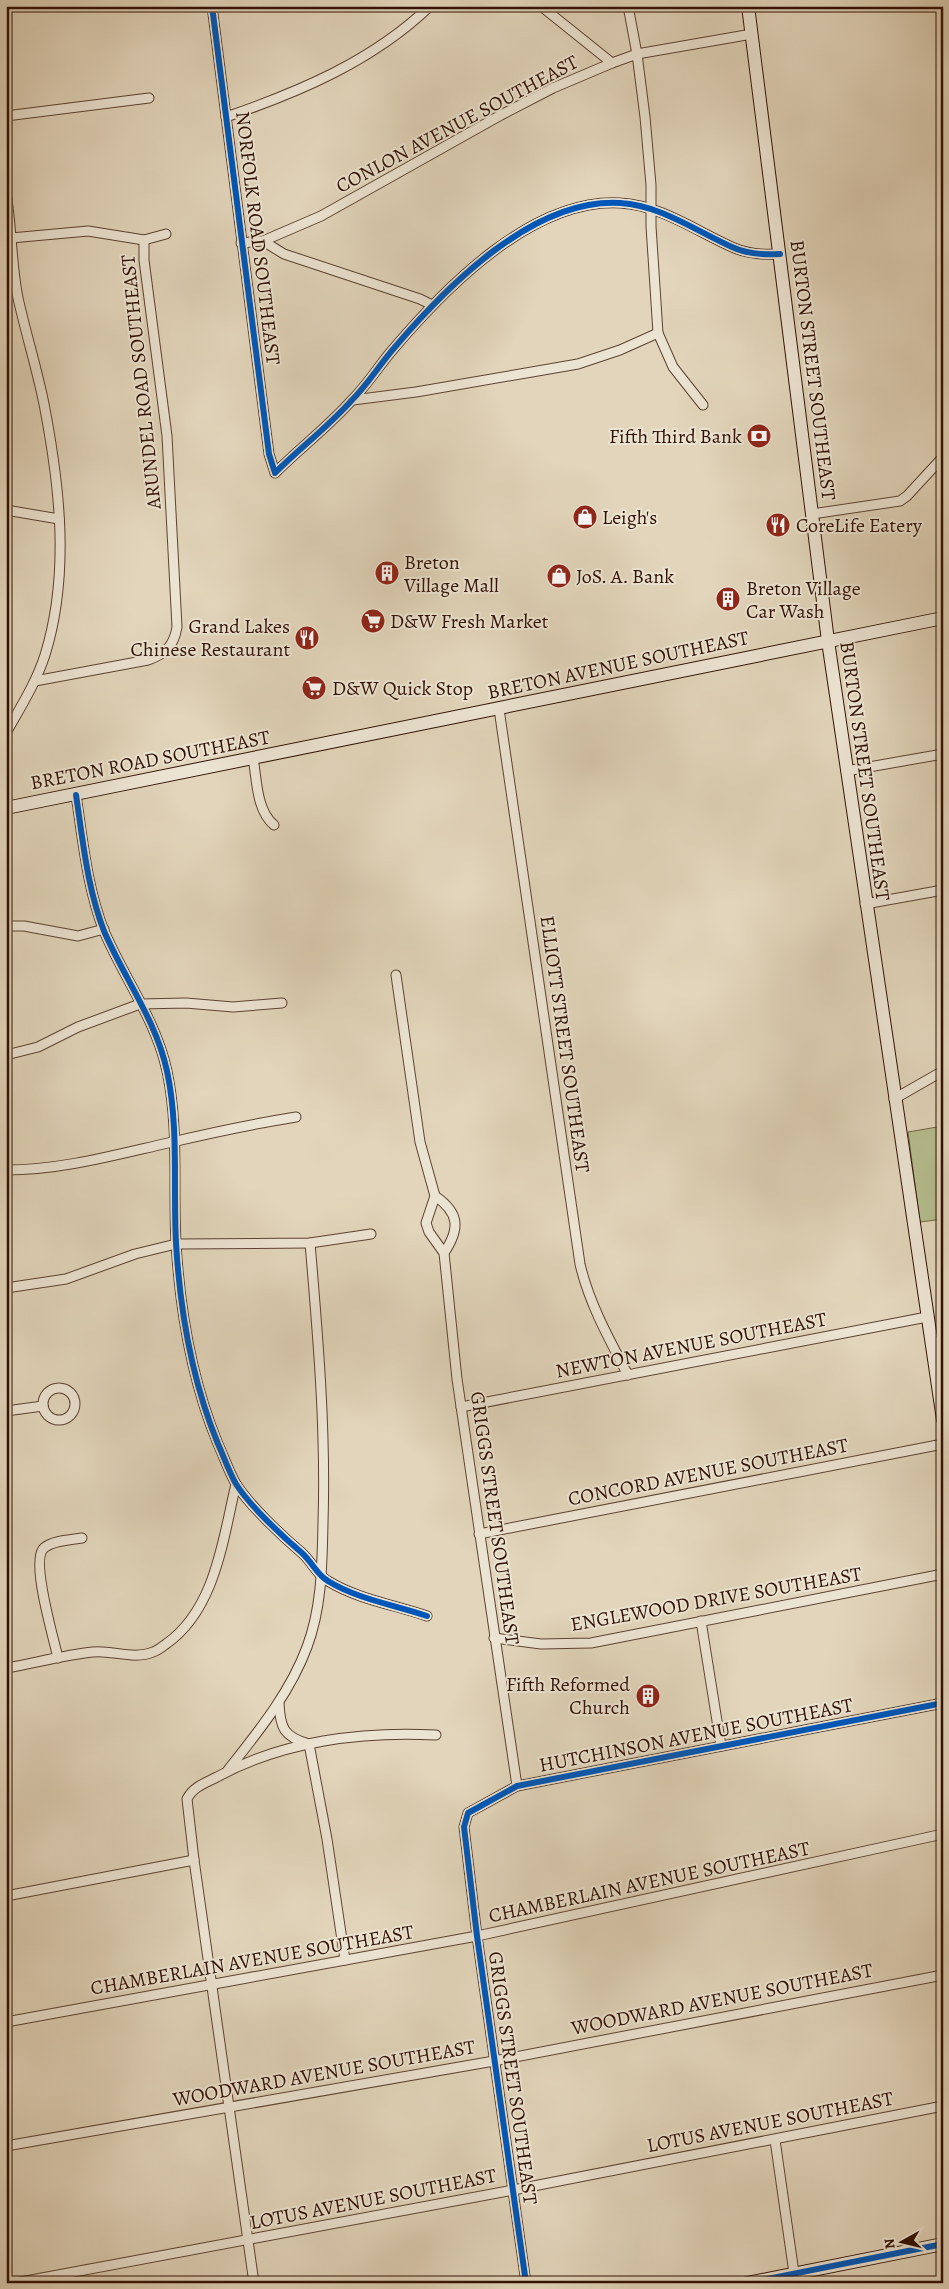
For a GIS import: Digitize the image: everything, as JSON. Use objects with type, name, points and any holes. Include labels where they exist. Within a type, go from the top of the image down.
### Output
[{"type":"main road","name":"BURTON STREET SOUTHEAST","points":[[748,6],[828,641],[894,1099],[943,1420]]},
{"type":"main road","name":"BRETON AVENUE SOUTHEAST","points":[[301,748],[943,618]]},
{"type":"main road","name":"BRETON ROAD SOUTHEAST","points":[[6,808],[301,748]]},
{"type":"main road","points":[[747,2283],[943,2244]]},
{"type":"street","name":"NORFOLK ROAD SOUTHEAST","points":[[212,6],[269,454],[275,473],[353,400]]},
{"type":"street","points":[[226,117],[307,87],[348,66],[411,24],[430,6]]},
{"type":"street","points":[[540,6],[612,63]]},
{"type":"street","points":[[628,6],[638,54],[647,136],[658,333],[673,367],[703,405]]},
{"type":"street","name":"CONLON AVENUE SOUTHEAST","points":[[241,243],[263,240],[321,216],[553,88],[612,63],[638,54],[752,34]]},
{"type":"street","points":[[6,116],[149,98]]},
{"type":"street","points":[[6,193],[18,296],[46,413],[57,484],[61,561],[53,625],[34,681],[6,733]]},
{"type":"street","points":[[353,400],[394,347],[432,305],[470,270],[500,248],[555,214],[598,203],[621,203],[651,208],[732,248],[764,254],[780,254]]},
{"type":"street","points":[[11,238],[88,231],[144,240],[166,234]]},
{"type":"street","name":"ARUNDEL ROAD SOUTHEAST","points":[[34,681],[148,660],[160,656],[169,649],[175,640],[177,628],[167,436],[144,260],[144,240]]},
{"type":"street","points":[[263,240],[284,254],[420,299],[432,305]]},
{"type":"street","points":[[353,400],[416,392],[578,364],[620,350],[658,333]]},
{"type":"street","points":[[812,514],[900,501],[907,496],[943,457]]},
{"type":"street","points":[[6,510],[59,519]]},
{"type":"street","name":"ELLIOTT STREET SOUTHEAST","points":[[499,709],[580,1264],[595,1310],[628,1375]]},
{"type":"street","points":[[846,771],[943,754]]},
{"type":"street","points":[[253,758],[262,808],[267,818],[274,825]]},
{"type":"street","points":[[76,795],[88,877],[104,929],[154,1031],[164,1058],[172,1101],[175,1141],[176,1244],[185,1316],[198,1388],[216,1440],[236,1484],[275,1528],[307,1558],[322,1578],[337,1586],[428,1616]]},
{"type":"street","points":[[866,904],[943,890]]},
{"type":"street","points":[[6,926],[24,926],[78,936],[104,929]]},
{"type":"street","points":[[396,976],[421,1150],[435,1196],[451,1211],[456,1225],[454,1236],[444,1253]]},
{"type":"street","points":[[6,1055],[38,1047],[78,1027],[140,1004],[186,1003],[233,1007],[282,1003]]},
{"type":"street","points":[[894,1099],[943,1072]]},
{"type":"street","points":[[6,1170],[57,1167],[296,1117]]},
{"type":"street","name":"GRIGGS STREET SOUTHEAST","points":[[435,1196],[426,1223],[429,1232],[444,1253],[479,1534],[517,1786]]},
{"type":"street","points":[[6,1288],[66,1278],[135,1254],[176,1244],[310,1244],[371,1234]]},
{"type":"street","points":[[228,1771],[279,1703],[302,1658],[309,1640],[322,1578],[324,1433],[310,1244]]},
{"type":"street","name":"NEWTON AVENUE SOUTHEAST","points":[[462,1407],[927,1317]]},
{"type":"street","points":[[6,1411],[43,1406]]},
{"type":"street","name":"CONCORD AVENUE SOUTHEAST","points":[[479,1534],[943,1444]]},
{"type":"street","points":[[6,1668],[92,1652],[138,1655],[154,1652],[184,1629],[204,1596],[217,1564],[236,1484]]},
{"type":"street","points":[[58,1658],[38,1561],[40,1553],[49,1544],[82,1538]]},
{"type":"street","name":"ENGLEWOOD DRIVE SOUTHEAST","points":[[494,1638],[541,1644],[591,1644],[943,1574]]},
{"type":"street","points":[[701,1621],[721,1746]]},
{"type":"street","points":[[279,1703],[282,1724],[288,1735],[297,1741],[309,1744]]},
{"type":"street","name":"HUTCHINSON AVENUE SOUTHEAST","points":[[465,1818],[468,1813],[517,1786],[943,1703]]},
{"type":"street","points":[[254,2283],[187,1799],[194,1789],[228,1771],[309,1744],[399,1733],[436,1734]]},
{"type":"street","points":[[309,1744],[327,1839],[345,1960]]},
{"type":"street","name":"GRIGGS STREET SOUTHEAST","points":[[465,1818],[464,1828],[476,1936],[526,2283]]},
{"type":"street","name":"CHAMBERLAIN AVENUE SOUTHEAST","points":[[6,2022],[476,1936],[943,1834]]},
{"type":"street","points":[[6,1896],[194,1860]]},
{"type":"street","name":"WOODWARD AVENUE SOUTHEAST","points":[[6,2146],[494,2061],[943,1975]]},
{"type":"street","name":"LOTUS AVENUE SOUTHEAST","points":[[15,2283],[513,2190],[943,2106]]},
{"type":"street","points":[[775,2140],[794,2273]]},
{"type":"green space","points":[[943,1126],[943,1219],[920,1222],[908,1132]]},
{"type":"cycle path","points":[[212,6],[269,454],[275,473],[343,410],[416,323],[466,273],[494,250],[524,230],[555,215],[587,205],[620,203],[635,205],[664,214],[738,249],[756,253],[780,254]]},
{"type":"cycle path","points":[[76,795],[86,864],[98,914],[112,948],[148,1017],[162,1052],[167,1071],[173,1113],[176,1243],[184,1320],[194,1371],[218,1444],[236,1484],[249,1502],[306,1557],[324,1578],[351,1593],[427,1616]]},
{"type":"cycle path","points":[[526,2283],[477,1936],[464,1827],[468,1813],[517,1786],[943,1703]]},
{"type":"cycle path","points":[[747,2283],[943,2244]]},
{"type":"place","name":"Fifth Third Bank","points":[[759,436]]},
{"type":"place","name":"Leigh's","points":[[585,517]]},
{"type":"place","name":"CoreLife Eatery","points":[[778,525]]},
{"type":"place","name":"Breton Village Mall","points":[[387,573]]},
{"type":"place","name":"JoS. A. Bank","points":[[559,576]]},
{"type":"place","name":"Breton Village Car Wash","points":[[728,599]]},
{"type":"place","name":"D&W Fresh Market","points":[[373,621]]},
{"type":"place","name":"Grand Lakes Chinese Restaurant","points":[[307,638]]},
{"type":"place","name":"D&W Quick Stop","points":[[314,688]]},
{"type":"place","name":"Fifth Reformed Church","points":[[648,1696]]}]
